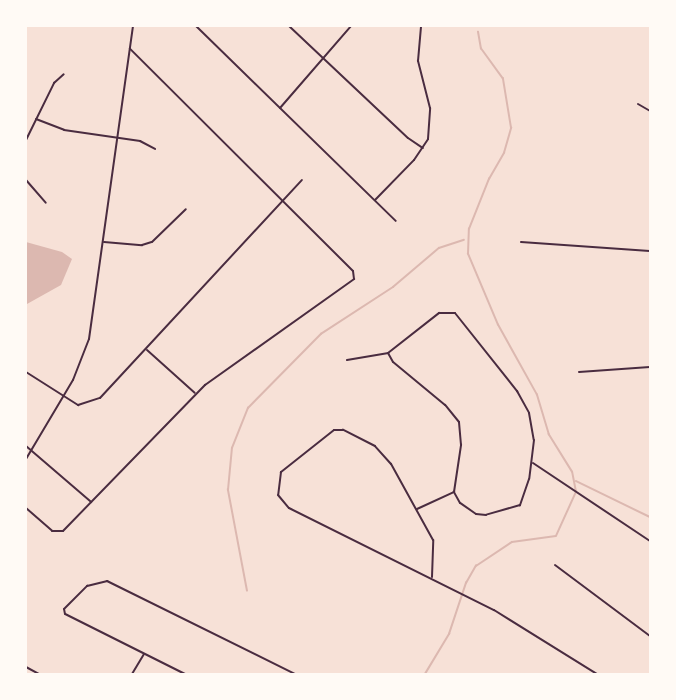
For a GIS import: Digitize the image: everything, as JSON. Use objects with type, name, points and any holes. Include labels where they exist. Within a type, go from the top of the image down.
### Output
[{"type":"street","points":[[26,459],[64,396],[89,339],[105,242],[133,26]]},
{"type":"street","points":[[196,26],[396,221]]},
{"type":"street","points":[[289,26],[325,56],[408,138],[423,148]]},
{"type":"street","points":[[280,108],[351,26]]},
{"type":"street","points":[[375,201],[423,148],[430,129],[429,99],[418,61],[421,26]]},
{"type":"street","points":[[26,508],[50,530],[59,532],[91,502],[195,393],[354,279],[353,271],[130,49]]},
{"type":"street","points":[[26,140],[54,83],[64,74]]},
{"type":"street","points":[[638,104],[651,111]]},
{"type":"street","points":[[36,119],[64,130],[146,143],[156,149]]},
{"type":"street","points":[[26,180],[46,203]]},
{"type":"street","points":[[26,372],[78,405],[92,403],[147,350],[302,180]]},
{"type":"street","points":[[105,242],[133,245],[152,242],[186,209]]},
{"type":"street","points":[[521,242],[651,251]]},
{"type":"street","points":[[347,360],[388,353],[439,313],[455,313],[527,407],[534,432],[532,463],[524,498],[510,510],[476,514],[460,503],[454,492],[461,445],[459,422],[445,405],[393,362],[388,353]]},
{"type":"street","points":[[147,350],[195,393]]},
{"type":"street","points":[[579,372],[651,367]]},
{"type":"street","points":[[432,578],[435,548],[417,509],[379,449],[343,430],[330,431],[282,470],[278,480],[278,495],[289,508],[432,578],[533,633],[597,675]]},
{"type":"street","points":[[26,446],[91,502]]},
{"type":"street","points":[[532,463],[651,541]]},
{"type":"street","points":[[417,509],[454,492]]},
{"type":"street","points":[[555,566],[651,636]]},
{"type":"street","points":[[185,675],[65,614],[64,609],[82,590],[101,581],[113,583],[295,675]]},
{"type":"street","points":[[132,675],[144,654]]},
{"type":"street","points":[[26,667],[39,675]]},
{"type":"shaded area","points":[[26,242],[62,252],[72,259],[61,285],[27,304]]},
{"type":"waterway","points":[[425,674],[449,634],[466,583],[476,566],[512,542],[556,536],[576,492],[572,472],[549,435],[537,395],[498,325],[468,254],[469,229],[489,179],[504,153],[511,128],[503,79],[481,49],[478,32]]},
{"type":"waterway","points":[[247,591],[228,490],[232,448],[248,408],[321,334],[393,287],[439,248],[464,240]]},
{"type":"waterway","points":[[576,481],[650,517]]}]
